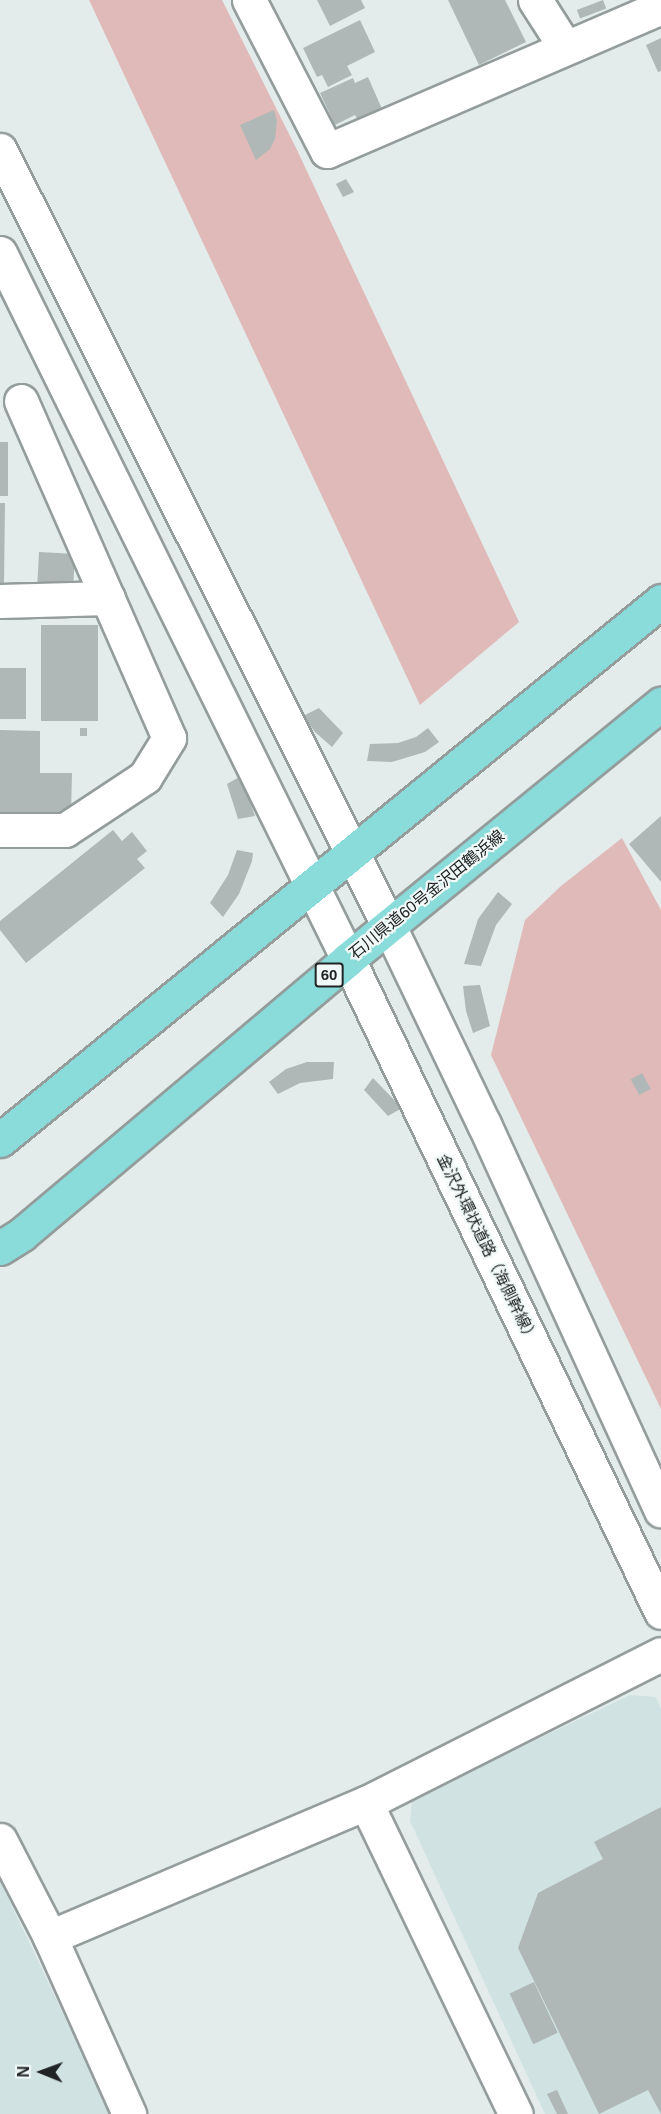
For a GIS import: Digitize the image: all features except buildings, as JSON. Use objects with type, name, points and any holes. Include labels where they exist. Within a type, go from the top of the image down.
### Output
[{"type":"main road","points":[[0,1140],[661,601]]},
{"type":"main road","name":"石川県道60号金沢田鶴浜線","points":[[0,1248],[22,1234],[348,958],[661,704]]},
{"type":"street","points":[[249,0],[327,151],[565,46],[661,7]]},
{"type":"street","points":[[536,0],[565,46]]},
{"type":"street","points":[[0,150],[103,357],[174,492],[353,853],[484,1124],[661,1510]]},
{"type":"street","name":"金沢外環状道路（海側幹線）","points":[[0,253],[348,958],[661,1612]]},
{"type":"street","points":[[0,830],[65,830],[145,777],[169,738],[108,598],[10,401],[63,379],[103,357]]},
{"type":"street","points":[[0,601],[108,598]]},
{"type":"street","points":[[50,1937],[366,1803],[661,1653]]},
{"type":"street","points":[[366,1803],[516,2114]]},
{"type":"street","points":[[0,1840],[50,1937],[129,2114]]},
{"type":"shaded area","points":[[89,0],[222,0],[297,150],[519,622],[420,705]]},
{"type":"shaded area","points":[[622,838],[661,910],[661,1409],[491,1055],[525,920],[561,886]]},
{"type":"shaded area","points":[[630,1695],[656,1697],[661,1709],[661,2114],[545,2114],[410,1821],[412,1799]]},
{"type":"shaded area","points":[[0,1881],[111,2114],[0,2114]]}]
